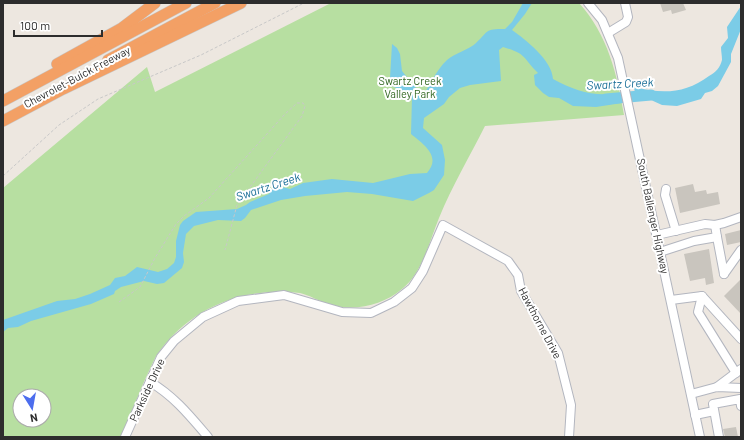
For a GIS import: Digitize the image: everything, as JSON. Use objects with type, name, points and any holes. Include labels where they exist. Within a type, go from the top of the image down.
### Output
[{"type":"highway","points":[[3,95],[122,28],[155,3]]},
{"type":"highway","name":"Chevrolet-Buick Freeway","points":[[3,101],[186,3]]},
{"type":"highway","name":"Chevrolet-Buick Freeway","points":[[3,117],[214,3]]},
{"type":"highway","points":[[3,121],[63,89],[241,3]]},
{"type":"street","points":[[608,33],[626,22],[628,17],[625,3]]},
{"type":"street","name":"South Ballenger Highway","points":[[592,4],[602,20],[618,58],[700,437]]},
{"type":"street","points":[[666,189],[665,195],[676,231]]},
{"type":"street","points":[[657,235],[705,224],[714,225],[741,217]]},
{"type":"street","points":[[714,225],[724,274],[741,250]]},
{"type":"street","name":"Parkside Drive","points":[[125,437],[161,357],[181,334],[203,317],[238,301],[284,295],[342,312],[370,313],[394,302],[412,288],[423,270],[443,226]]},
{"type":"street","name":"Hawthorne Drive","points":[[443,226],[508,261],[518,275],[521,291],[558,353],[571,405],[569,437]]},
{"type":"street","points":[[660,252],[694,241],[717,237]]},
{"type":"street","points":[[671,300],[702,296]]},
{"type":"street","points":[[702,296],[741,339]]},
{"type":"street","points":[[702,296],[698,312],[738,371],[717,387]]},
{"type":"street","points":[[150,382],[163,389],[184,409],[208,437]]},
{"type":"street","points":[[691,394],[717,387],[741,388]]},
{"type":"street","points":[[695,414],[740,399],[741,406]]},
{"type":"street","points":[[713,408],[719,437]]},
{"type":"path","points":[[3,176],[60,125],[98,99],[202,55],[304,3]]},
{"type":"path","points":[[120,302],[140,287],[169,234],[180,220],[209,198],[285,114],[297,103],[303,103],[305,106],[302,116],[237,205],[225,250]]},
{"type":"green space","name":"Swartz Creek Valley Park","points":[[331,3],[579,3],[597,28],[610,56],[624,115],[485,126],[444,206],[425,256],[415,274],[402,289],[386,300],[367,306],[347,307],[328,304],[300,293],[279,292],[259,293],[221,303],[203,312],[187,323],[172,336],[159,352],[148,373],[120,437],[3,437],[3,188],[147,67],[155,92]]},
{"type":"water","points":[[523,3],[532,3],[512,30],[531,45],[543,58],[552,72],[553,79],[569,87],[585,92],[601,94],[620,93],[622,103],[596,107],[573,106],[559,98],[549,97],[535,85],[534,75],[538,73],[524,57],[503,47],[499,50],[501,81],[470,85],[460,88],[449,97],[444,104],[424,118],[423,128],[442,145],[445,160],[444,175],[434,190],[429,193],[413,201],[372,194],[347,192],[305,196],[281,200],[251,210],[241,221],[218,220],[194,226],[186,234],[183,253],[184,262],[182,268],[164,283],[157,284],[144,281],[121,287],[115,291],[114,294],[91,304],[31,321],[18,327],[8,328],[3,332],[3,320],[57,301],[75,299],[90,294],[110,285],[115,278],[125,276],[137,267],[158,272],[167,269],[174,263],[176,257],[176,241],[180,225],[183,221],[196,212],[237,209],[269,194],[272,189],[282,187],[290,189],[303,183],[332,179],[373,183],[410,174],[427,173],[433,161],[432,156],[425,146],[411,134],[412,97],[392,86],[390,78],[392,44],[397,48],[400,54],[402,71],[416,88],[421,99],[436,74],[447,60],[473,45],[490,30],[505,29],[512,22]]},
{"type":"water","points":[[741,6],[741,29],[731,54],[731,62],[718,86],[712,91],[705,93],[701,99],[677,106],[662,105],[651,100],[636,100],[634,87],[654,91],[673,91],[700,82],[716,71],[722,60],[721,47],[728,38],[727,27]]},
{"type":"building","points":[[660,3],[683,3],[686,10],[672,14],[671,10],[663,12]]},
{"type":"building","points":[[693,184],[695,192],[706,190],[707,194],[718,192],[720,204],[680,213],[675,188]]},
{"type":"building","points":[[741,230],[741,242],[727,245],[725,234]]},
{"type":"building","points":[[709,249],[714,283],[706,285],[705,278],[690,281],[684,254]]},
{"type":"building","points":[[741,279],[741,314],[724,296]]},
{"type":"building","points":[[736,427],[738,437],[725,437],[723,429]]},
{"type":"waterway","name":"Swartz Creek","points":[[606,99],[651,95]]}]
